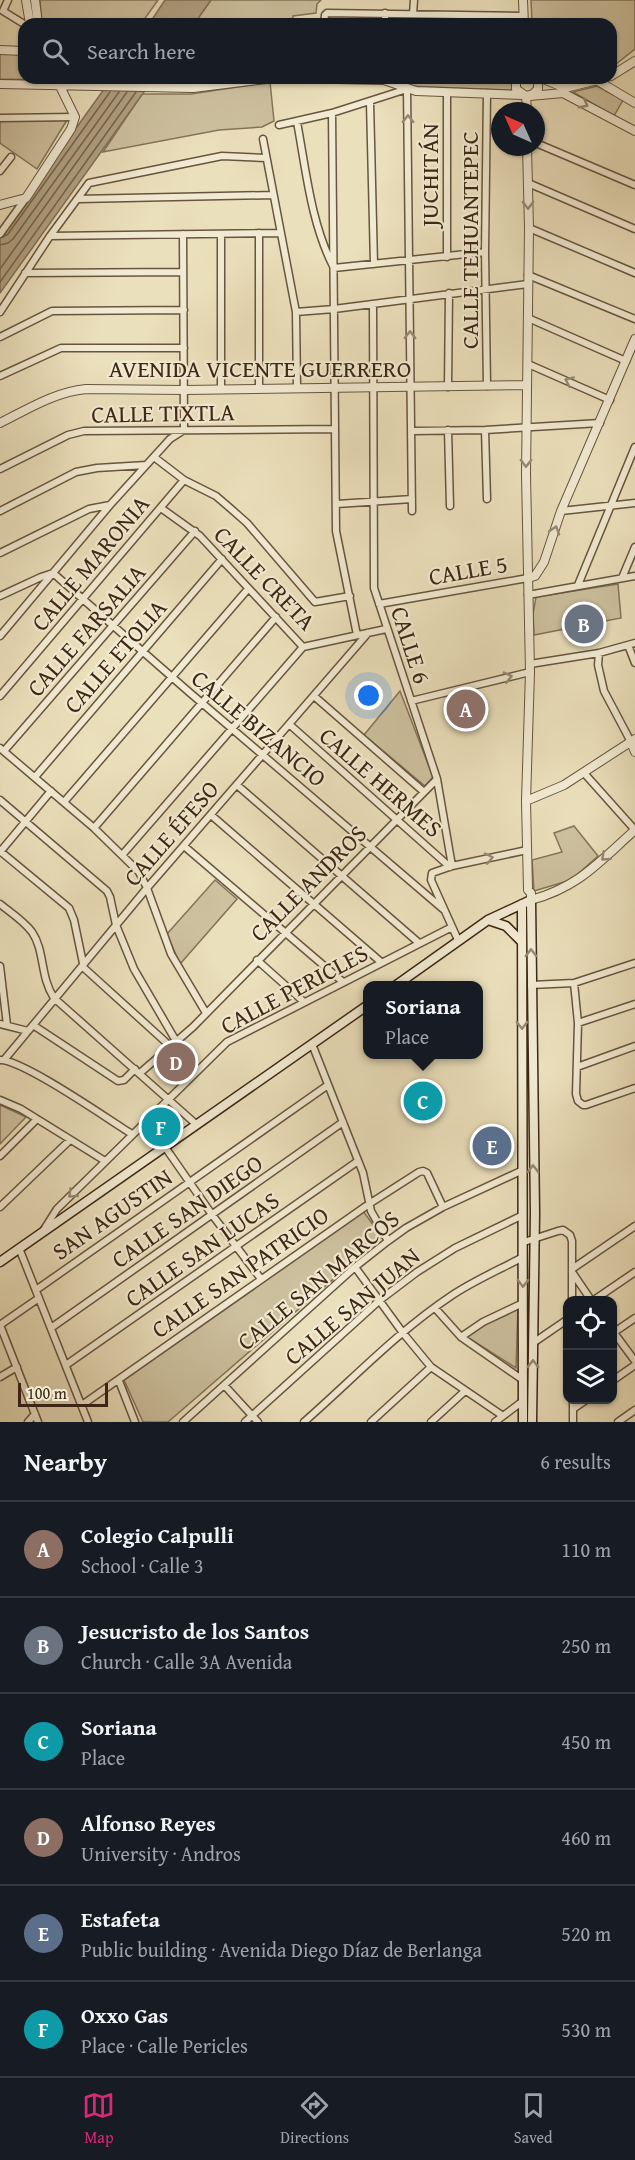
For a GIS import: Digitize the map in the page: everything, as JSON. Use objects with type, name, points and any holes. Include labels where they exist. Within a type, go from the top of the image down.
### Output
[{"type":"main road","points":[[402,981],[488,920],[526,902]]},
{"type":"main road","points":[[523,1422],[521,941],[526,902]]},
{"type":"main road","points":[[526,902],[531,985],[534,1239],[532,1422]]},
{"type":"main road","points":[[488,920],[506,926],[521,941]]},
{"type":"main road","points":[[0,1262],[363,1008]]},
{"type":"street","points":[[8,0],[1,11],[18,21]]},
{"type":"street","points":[[26,0],[29,18]]},
{"type":"street","points":[[35,0],[36,18]]},
{"type":"street","points":[[413,14],[414,0]]},
{"type":"street","points":[[523,0],[523,18]]},
{"type":"street","points":[[325,18],[326,14],[413,14],[486,18]]},
{"type":"street","points":[[0,50],[18,51]]},
{"type":"street","points":[[617,72],[635,61]]},
{"type":"street","points":[[0,84],[18,83]]},
{"type":"street","points":[[0,234],[71,129],[75,117],[59,84]]},
{"type":"street","points":[[75,84],[153,88],[206,88],[234,84]]},
{"type":"street","points":[[394,84],[407,90]]},
{"type":"street","points":[[515,84],[526,95],[526,102]]},
{"type":"street","points":[[526,95],[538,89],[539,84]]},
{"type":"street","points":[[552,84],[635,131]]},
{"type":"street","points":[[279,125],[332,114],[407,90],[526,95],[564,90],[587,84]]},
{"type":"street","points":[[608,84],[635,103]]},
{"type":"street","points":[[407,90],[412,511]]},
{"type":"street","name":"JUCHITÁN","points":[[447,92],[447,257]]},
{"type":"street","name":"CALLE TEHUANTEPEC","points":[[487,93],[485,252],[487,387]]},
{"type":"street","points":[[370,102],[374,264]]},
{"type":"street","points":[[332,114],[337,537],[357,635]]},
{"type":"street","points":[[0,118],[75,117]]},
{"type":"street","points":[[297,122],[316,221],[323,247],[334,268]]},
{"type":"street","points":[[263,139],[296,312],[297,388]]},
{"type":"street","points":[[545,147],[635,185]]},
{"type":"street","points":[[0,312],[50,236],[90,182],[137,175],[222,156],[266,158]]},
{"type":"street","points":[[527,156],[529,228],[526,428],[530,668],[526,801],[528,890],[524,894],[526,902],[560,890],[574,882],[635,830],[584,773]]},
{"type":"street","points":[[0,171],[11,157]]},
{"type":"street","points":[[528,183],[635,229]]},
{"type":"street","points":[[78,199],[273,195]]},
{"type":"street","points":[[0,205],[26,198]]},
{"type":"street","points":[[529,228],[635,273]]},
{"type":"street","points":[[258,233],[259,388]]},
{"type":"street","points":[[50,236],[281,233]]},
{"type":"street","points":[[0,636],[153,457],[170,439],[184,430],[183,234]]},
{"type":"street","points":[[221,234],[221,389]]},
{"type":"street","points":[[334,268],[485,252]]},
{"type":"street","points":[[25,273],[183,272]]},
{"type":"street","points":[[528,275],[635,319]]},
{"type":"street","points":[[296,312],[528,284]]},
{"type":"street","points":[[448,387],[449,293]]},
{"type":"street","name":"CALLE 6","points":[[373,304],[374,588],[437,779],[451,866]]},
{"type":"street","points":[[0,337],[52,311],[184,310]]},
{"type":"street","points":[[528,318],[630,358]]},
{"type":"street","points":[[528,578],[536,576],[544,562],[561,512],[630,358],[635,339]]},
{"type":"street","points":[[0,376],[61,348],[184,348]]},
{"type":"street","points":[[528,364],[610,400]]},
{"type":"street","name":"AVENIDA VICENTE GUERRERO","points":[[0,423],[70,390],[527,385]]},
{"type":"street","points":[[412,430],[485,430],[600,423]]},
{"type":"street","name":"CALLE TIXTLA","points":[[0,469],[68,435],[84,431],[335,429]]},
{"type":"street","points":[[448,429],[450,506]]},
{"type":"street","points":[[485,430],[487,499]]},
{"type":"street","points":[[578,585],[635,447]]},
{"type":"street","points":[[153,457],[184,480],[216,496],[246,523],[314,601],[350,596]]},
{"type":"street","points":[[0,511],[76,472],[86,469],[146,465]]},
{"type":"street","name":"CALLE MARONIA","points":[[0,696],[184,480]]},
{"type":"street","points":[[337,504],[412,499]]},
{"type":"street","points":[[561,512],[635,503]]},
{"type":"street","points":[[0,553],[89,509],[110,506]]},
{"type":"street","name":"CALLE CRETA","points":[[161,508],[195,531],[303,647],[386,629]]},
{"type":"street","name":"CALLE FARSALIA","points":[[2,750],[195,531]]},
{"type":"street","points":[[622,578],[635,547]]},
{"type":"street","name":"CALLE ETOLIA","points":[[35,777],[222,559]]},
{"type":"street","points":[[0,596],[53,573]]},
{"type":"street","name":"CALLE BIZANCIO","points":[[53,573],[202,704],[443,909]]},
{"type":"street","points":[[528,595],[635,576]]},
{"type":"street","name":"CALLE 5","points":[[379,604],[528,578]]},
{"type":"street","points":[[64,802],[248,589]]},
{"type":"street","points":[[94,828],[276,617]]},
{"type":"street","name":"CALLE ÉFESO","points":[[2,1060],[33,1026],[116,924],[368,633]]},
{"type":"street","points":[[411,701],[530,668],[599,654],[631,644],[635,663]]},
{"type":"street","points":[[123,854],[303,647]]},
{"type":"street","points":[[599,654],[598,665],[604,692],[609,704],[633,741],[635,752]]},
{"type":"street","points":[[314,696],[424,792]]},
{"type":"street","name":"CALLE HERMES","points":[[289,724],[451,866]]},
{"type":"street","points":[[526,801],[549,793],[633,741]]},
{"type":"street","points":[[2,750],[94,828],[139,872],[171,954],[206,1013]]},
{"type":"street","name":"CALLE ANDROS","points":[[137,1071],[176,1041],[206,1013],[437,779]]},
{"type":"street","points":[[237,785],[419,943]]},
{"type":"street","points":[[51,791],[0,851],[69,908],[74,920],[83,966],[170,1046]]},
{"type":"street","points":[[0,800],[107,891],[116,924],[134,969],[176,1041]]},
{"type":"street","points":[[211,815],[381,962]]},
{"type":"street","points":[[184,846],[343,982]]},
{"type":"street","points":[[458,940],[430,878],[434,872],[451,866],[526,850]]},
{"type":"street","points":[[0,904],[33,935],[38,947],[44,978],[54,998],[197,1125]]},
{"type":"street","name":"CALLE PERICLES","points":[[43,1231],[57,1209],[227,1042],[452,927]]},
{"type":"street","points":[[257,960],[304,1002]]},
{"type":"street","points":[[531,985],[574,983],[635,963]]},
{"type":"street","points":[[0,966],[3,1025],[28,1031]]},
{"type":"street","points":[[574,983],[578,1023],[576,1094],[578,1101],[586,1105],[635,1088]]},
{"type":"street","points":[[578,1023],[635,1004]]},
{"type":"street","points":[[33,1026],[118,1080],[124,1080],[137,1071]]},
{"type":"street","points":[[312,1044],[366,1183],[369,1204],[388,1241]]},
{"type":"street","points":[[577,1067],[635,1046]]},
{"type":"street","points":[[2,1060],[36,1074],[132,1134]]},
{"type":"street","name":"SAN AGUSTIN","points":[[36,1290],[327,1085]]},
{"type":"street","points":[[0,1100],[37,1119],[105,1161]]},
{"type":"street","points":[[0,1156],[37,1119]]},
{"type":"street","name":"CALLE SAN DIEGO","points":[[51,1328],[213,1216],[343,1122]]},
{"type":"street","points":[[0,1207],[70,1140]]},
{"type":"street","points":[[165,1147],[261,1279]]},
{"type":"street","name":"CALLE SAN LUCAS","points":[[66,1365],[358,1161]]},
{"type":"street","name":"CALLE SAN MARCOS","points":[[183,1422],[355,1267],[388,1241],[443,1207],[523,1170]]},
{"type":"street","name":"CALLE SAN PATRICIO","points":[[82,1406],[369,1204],[422,1171],[427,1173],[443,1207]]},
{"type":"street","name":"CALLE SAN JUAN","points":[[245,1422],[380,1300],[437,1257],[523,1215]]},
{"type":"street","points":[[572,1270],[635,1226]]},
{"type":"street","points":[[524,1242],[558,1231],[567,1232],[572,1241],[572,1296]]},
{"type":"street","points":[[19,1248],[88,1422]]},
{"type":"street","points":[[304,1422],[403,1333],[435,1308],[466,1287],[523,1257]]},
{"type":"street","points":[[355,1267],[431,1367],[502,1416]]},
{"type":"street","points":[[572,1270],[590,1296]]},
{"type":"street","points":[[599,1296],[635,1272]]},
{"type":"street","points":[[38,1422],[0,1325],[39,1298]]},
{"type":"street","points":[[461,1337],[483,1323],[524,1303]]},
{"type":"street","points":[[435,1308],[461,1337],[523,1380]]},
{"type":"street","points":[[617,1329],[635,1318]]},
{"type":"street","points":[[533,1343],[563,1322]]},
{"type":"street","points":[[617,1338],[635,1363],[617,1377]]},
{"type":"street","points":[[0,1377],[16,1367]]},
{"type":"street","points":[[371,1422],[431,1367]]},
{"type":"street","points":[[119,1381],[135,1422]]},
{"type":"street","points":[[224,1385],[258,1422]]},
{"type":"street","points":[[431,1422],[465,1391]]},
{"type":"street","points":[[495,1422],[523,1401]]},
{"type":"street","points":[[573,1404],[573,1422]]},
{"type":"street","points":[[573,1409],[580,1404]]},
{"type":"street","points":[[618,1422],[635,1410]]},
{"type":"street","points":[[28,1422],[35,1414]]},
{"type":"shaded area","points":[[40,0],[158,0],[145,18],[42,18]]},
{"type":"shaded area","points":[[211,0],[321,0],[317,4],[316,13],[293,16],[293,18],[198,18]]},
{"type":"shaded area","points":[[531,0],[635,0],[635,49],[617,63],[617,18],[532,18]]},
{"type":"shaded area","points":[[329,15],[379,17],[379,18],[329,18]]},
{"type":"shaded area","points":[[0,53],[18,53],[18,79],[0,79]]},
{"type":"shaded area","points":[[270,84],[274,121],[262,127],[219,130],[103,152],[142,94],[191,94]]},
{"type":"shaded area","points":[[400,84],[512,84],[513,90]]},
{"type":"shaded area","points":[[597,86],[623,100],[614,116],[573,92]]},
{"type":"shaded area","points":[[67,120],[37,169],[0,143],[0,121]]},
{"type":"shaded area","points":[[618,584],[621,618],[534,635],[533,614],[536,597]]},
{"type":"shaded area","points":[[400,691],[433,777],[425,786],[364,735]]},
{"type":"shaded area","points":[[574,826],[598,856],[571,880],[534,891],[532,860],[562,852],[554,833]]},
{"type":"shaded area","points":[[215,880],[237,899],[180,964],[167,934]]},
{"type":"shaded area","points":[[0,1105],[26,1117],[0,1144]]},
{"type":"shaded area","points":[[363,1211],[382,1237],[168,1422],[143,1422],[124,1380]]},
{"type":"shaded area","points":[[518,1307],[516,1368],[467,1337],[479,1326]]},
{"type":"water","points":[[165,0],[211,0],[198,18],[153,18]]},
{"type":"water","points":[[108,84],[150,84],[0,293],[0,234]]},
{"type":"place","name":"Jesucristo de los Santos","points":[[584,624]]},
{"type":"place","name":"Colegio Calpulli","points":[[466,709]]},
{"type":"place","name":"Alfonso Reyes","points":[[176,1062]]},
{"type":"place","name":"Soriana","points":[[423,1101]]},
{"type":"place","name":"Oxxo Gas","points":[[161,1127]]},
{"type":"place","name":"Estafeta","points":[[492,1146]]}]
